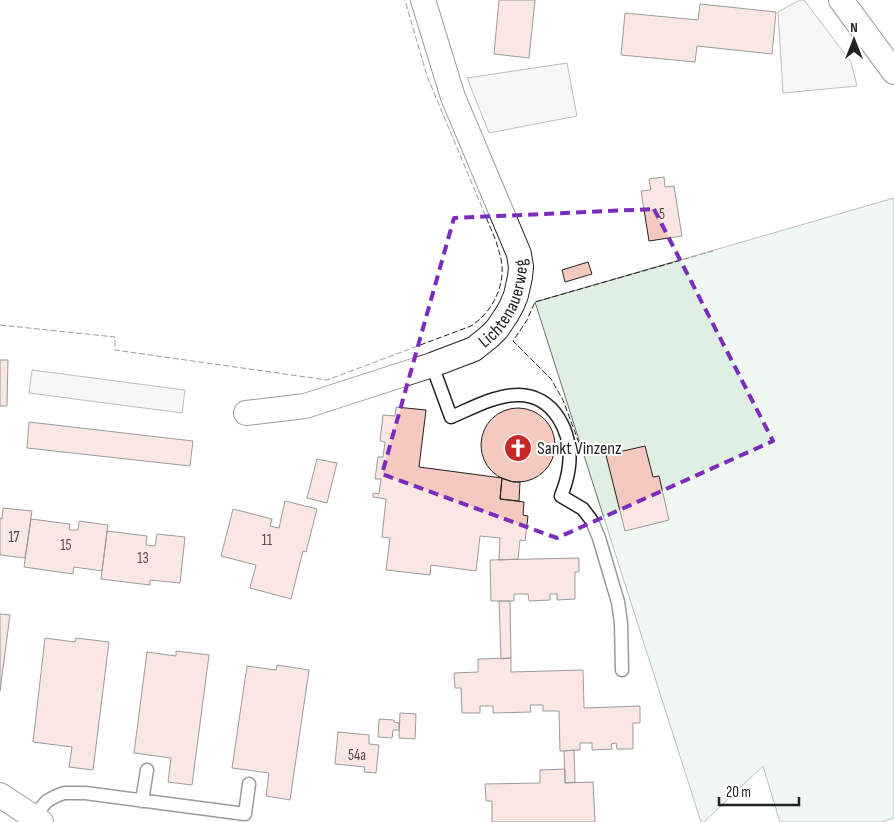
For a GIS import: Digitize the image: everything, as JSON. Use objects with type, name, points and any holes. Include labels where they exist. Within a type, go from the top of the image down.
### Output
[{"type":"street","name":"Lichtenauerweg","points":[[246,413],[305,406],[432,365],[474,349],[490,336],[512,305],[519,286],[521,267],[519,254],[453,97],[423,0]]},
{"type":"street","points":[[841,0],[894,72]]},
{"type":"street","points":[[0,794],[37,819]]},
{"type":"lane","points":[[432,365],[451,417],[502,397],[517,395],[536,397],[557,415],[566,433],[570,465],[561,496],[582,508],[592,521],[599,538],[618,602],[622,623],[622,670]]},
{"type":"lane","points":[[142,800],[147,770]]},
{"type":"lane","points":[[37,819],[46,800],[64,793],[85,793],[245,814],[249,784]]},
{"type":"highlighted area","points":[[654,209],[773,441],[557,538],[382,474],[454,218]]},
{"type":"green space","points":[[894,198],[894,818],[881,822],[780,822],[763,766],[704,822],[701,822],[535,302]]},
{"type":"shaded area","points":[[800,0],[804,0],[851,62],[857,86],[783,93],[778,12]]},
{"type":"shaded area","points":[[567,63],[577,116],[489,133],[467,78]]},
{"type":"shaded area","points":[[32,370],[185,390],[182,413],[29,393]]},
{"type":"building","points":[[499,0],[535,0],[529,58],[494,54]]},
{"type":"building","points":[[700,4],[776,12],[772,54],[697,46],[695,62],[621,55],[625,13],[698,20]]},
{"type":"building","points":[[664,177],[665,187],[674,186],[682,236],[649,241],[641,191],[651,190],[649,179]]},
{"type":"building","points":[[588,262],[592,274],[565,282],[562,270]]},
{"type":"building","points":[[0,360],[8,360],[7,406],[0,406]]},
{"type":"building","points":[[396,407],[426,410],[419,467],[502,478],[500,499],[524,502],[523,515],[528,516],[525,541],[520,540],[518,559],[499,560],[500,538],[480,536],[476,571],[431,565],[430,575],[386,570],[390,538],[382,537],[386,499],[373,497],[373,493],[379,494],[381,479],[375,479],[378,457],[383,457],[385,442],[380,441],[383,415],[395,416]]},
{"type":"building","name":"Sankt Vinzenz","points":[[518,408],[532,411],[544,419],[552,431],[555,445],[552,459],[544,471],[532,479],[518,482],[504,479],[492,471],[484,459],[481,445],[484,431],[492,419],[504,411]]},
{"type":"building","points":[[29,422],[193,441],[190,466],[27,448]]},
{"type":"building","points":[[645,446],[653,477],[659,476],[669,520],[625,531],[606,455]]},
{"type":"building","points":[[317,459],[337,463],[327,503],[307,498]]},
{"type":"building","points":[[502,478],[513,482],[520,482],[519,501],[500,499]]},
{"type":"building","points":[[285,501],[317,509],[306,552],[303,551],[291,599],[250,588],[256,565],[221,556],[233,509],[272,519],[270,526],[279,528]]},
{"type":"building","points":[[3,508],[32,511],[25,558],[0,555],[0,518],[2,519]]},
{"type":"building","points":[[31,519],[70,524],[69,530],[78,530],[79,521],[108,525],[102,571],[74,567],[73,574],[24,567]]},
{"type":"building","points":[[107,531],[147,536],[146,545],[155,546],[157,534],[185,537],[180,583],[150,580],[150,585],[101,579]]},
{"type":"building","points":[[579,558],[579,572],[575,572],[575,599],[557,600],[557,594],[550,594],[550,600],[529,601],[528,594],[514,594],[514,601],[491,601],[490,560]]},
{"type":"building","points":[[499,601],[510,601],[511,658],[501,659]]},
{"type":"building","points":[[0,614],[10,615],[0,691]]},
{"type":"building","points":[[45,638],[75,642],[76,638],[109,642],[93,770],[69,767],[72,747],[33,742]]},
{"type":"building","points":[[176,651],[209,655],[192,785],[168,782],[171,758],[134,753],[147,652],[176,656]]},
{"type":"building","points":[[511,658],[511,672],[583,670],[584,708],[640,706],[640,723],[633,723],[633,749],[617,749],[616,743],[611,744],[612,749],[592,750],[592,743],[580,743],[580,750],[560,751],[559,711],[543,711],[543,705],[530,705],[531,712],[493,713],[493,706],[480,706],[480,713],[462,713],[461,688],[455,688],[454,673],[478,672],[478,659]]},
{"type":"building","points":[[277,665],[309,670],[290,800],[266,796],[269,773],[232,768],[247,666],[276,670]]},
{"type":"building","points":[[400,713],[416,714],[415,739],[399,738]]},
{"type":"building","points":[[379,719],[394,720],[394,722],[399,723],[399,730],[393,730],[392,738],[378,737]]},
{"type":"building","points":[[338,732],[369,735],[369,744],[379,745],[376,773],[364,772],[365,767],[335,764]]},
{"type":"building","points":[[574,750],[575,782],[565,783],[564,751]]},
{"type":"building","points":[[565,769],[565,783],[593,782],[595,822],[492,822],[492,801],[486,801],[485,784],[540,783],[540,770]]},
{"type":"fence","points":[[0,325],[115,337],[115,350],[327,380],[471,326],[478,321],[495,300],[501,283],[501,259],[496,241],[427,76],[405,0]]},
{"type":"fence","points":[[582,451],[563,400],[551,379],[513,341],[527,320],[535,302],[713,251]]},
{"type":"place","name":"Sankt Vinzenz","points":[[518,448]]}]
